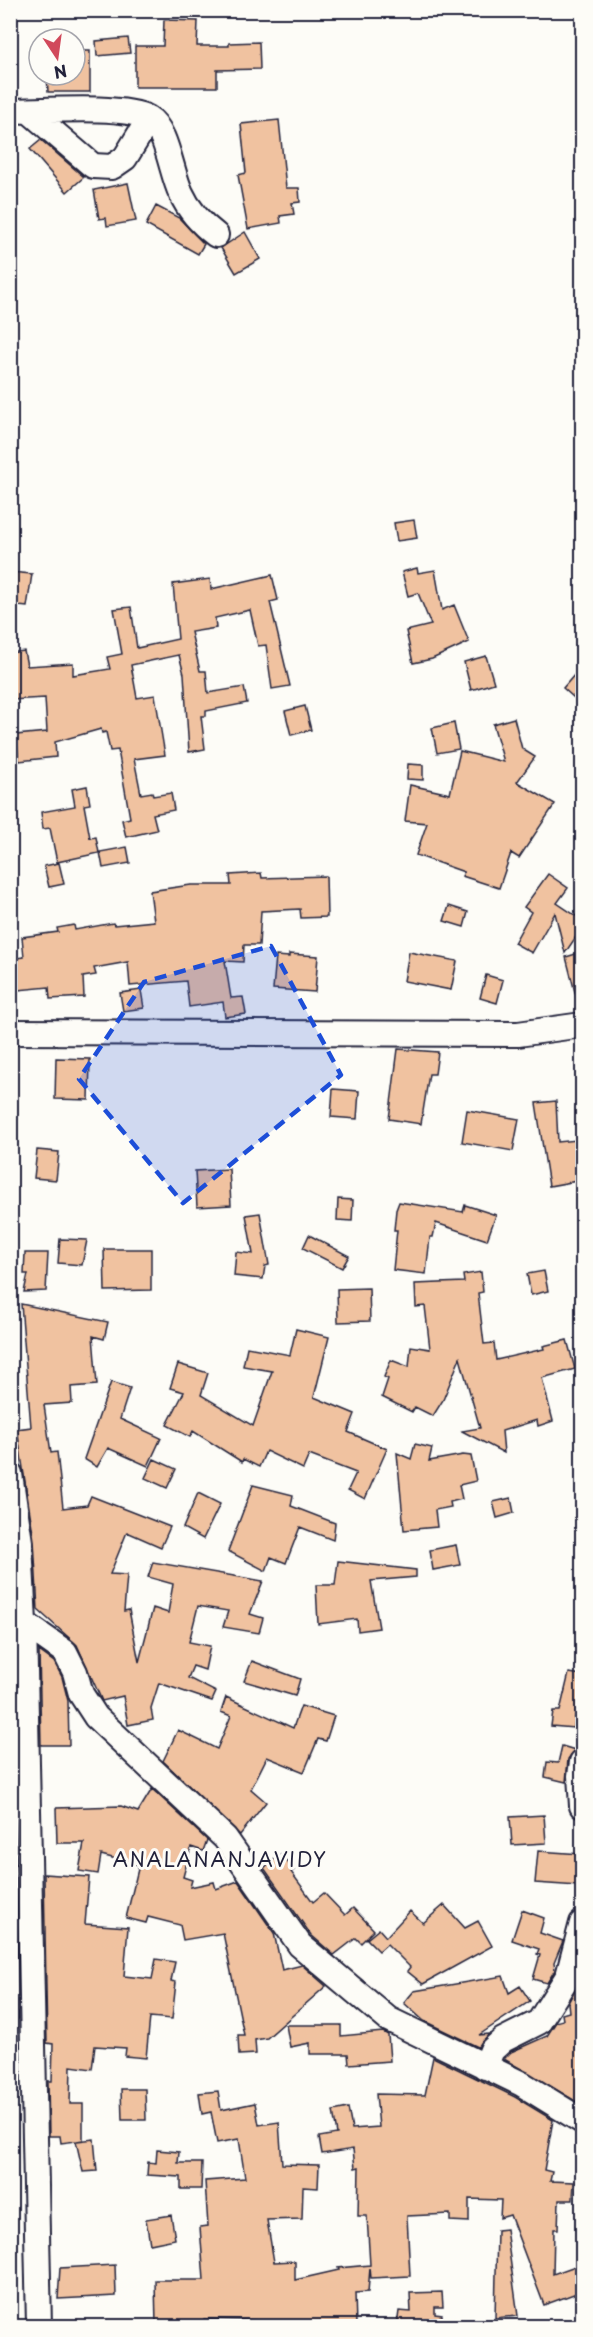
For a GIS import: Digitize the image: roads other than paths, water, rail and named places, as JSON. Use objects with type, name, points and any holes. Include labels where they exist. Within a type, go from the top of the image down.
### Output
[{"type":"street","points":[[20,111],[93,166],[112,167],[125,158],[149,119]]},
{"type":"street","points":[[20,111],[126,111],[149,119],[160,131],[186,201],[196,219],[216,235]]},
{"type":"street","points":[[10,1032],[518,1034],[582,1025]]},
{"type":"street","points":[[10,1474],[20,1542],[24,1623],[39,2326]]},
{"type":"street","points":[[24,1623],[65,1652],[75,1672],[81,1694],[96,1717],[225,1838],[300,1945],[388,2019],[522,2084],[582,2121]]},
{"type":"street","points":[[582,1761],[580,1776],[582,1806]]},
{"type":"street","points":[[485,2067],[492,2050],[503,2040],[538,2022],[568,1976],[582,1923]]},
{"type":"district","name":"ANALANANJAVIDY","points":[[220,1859]]}]
